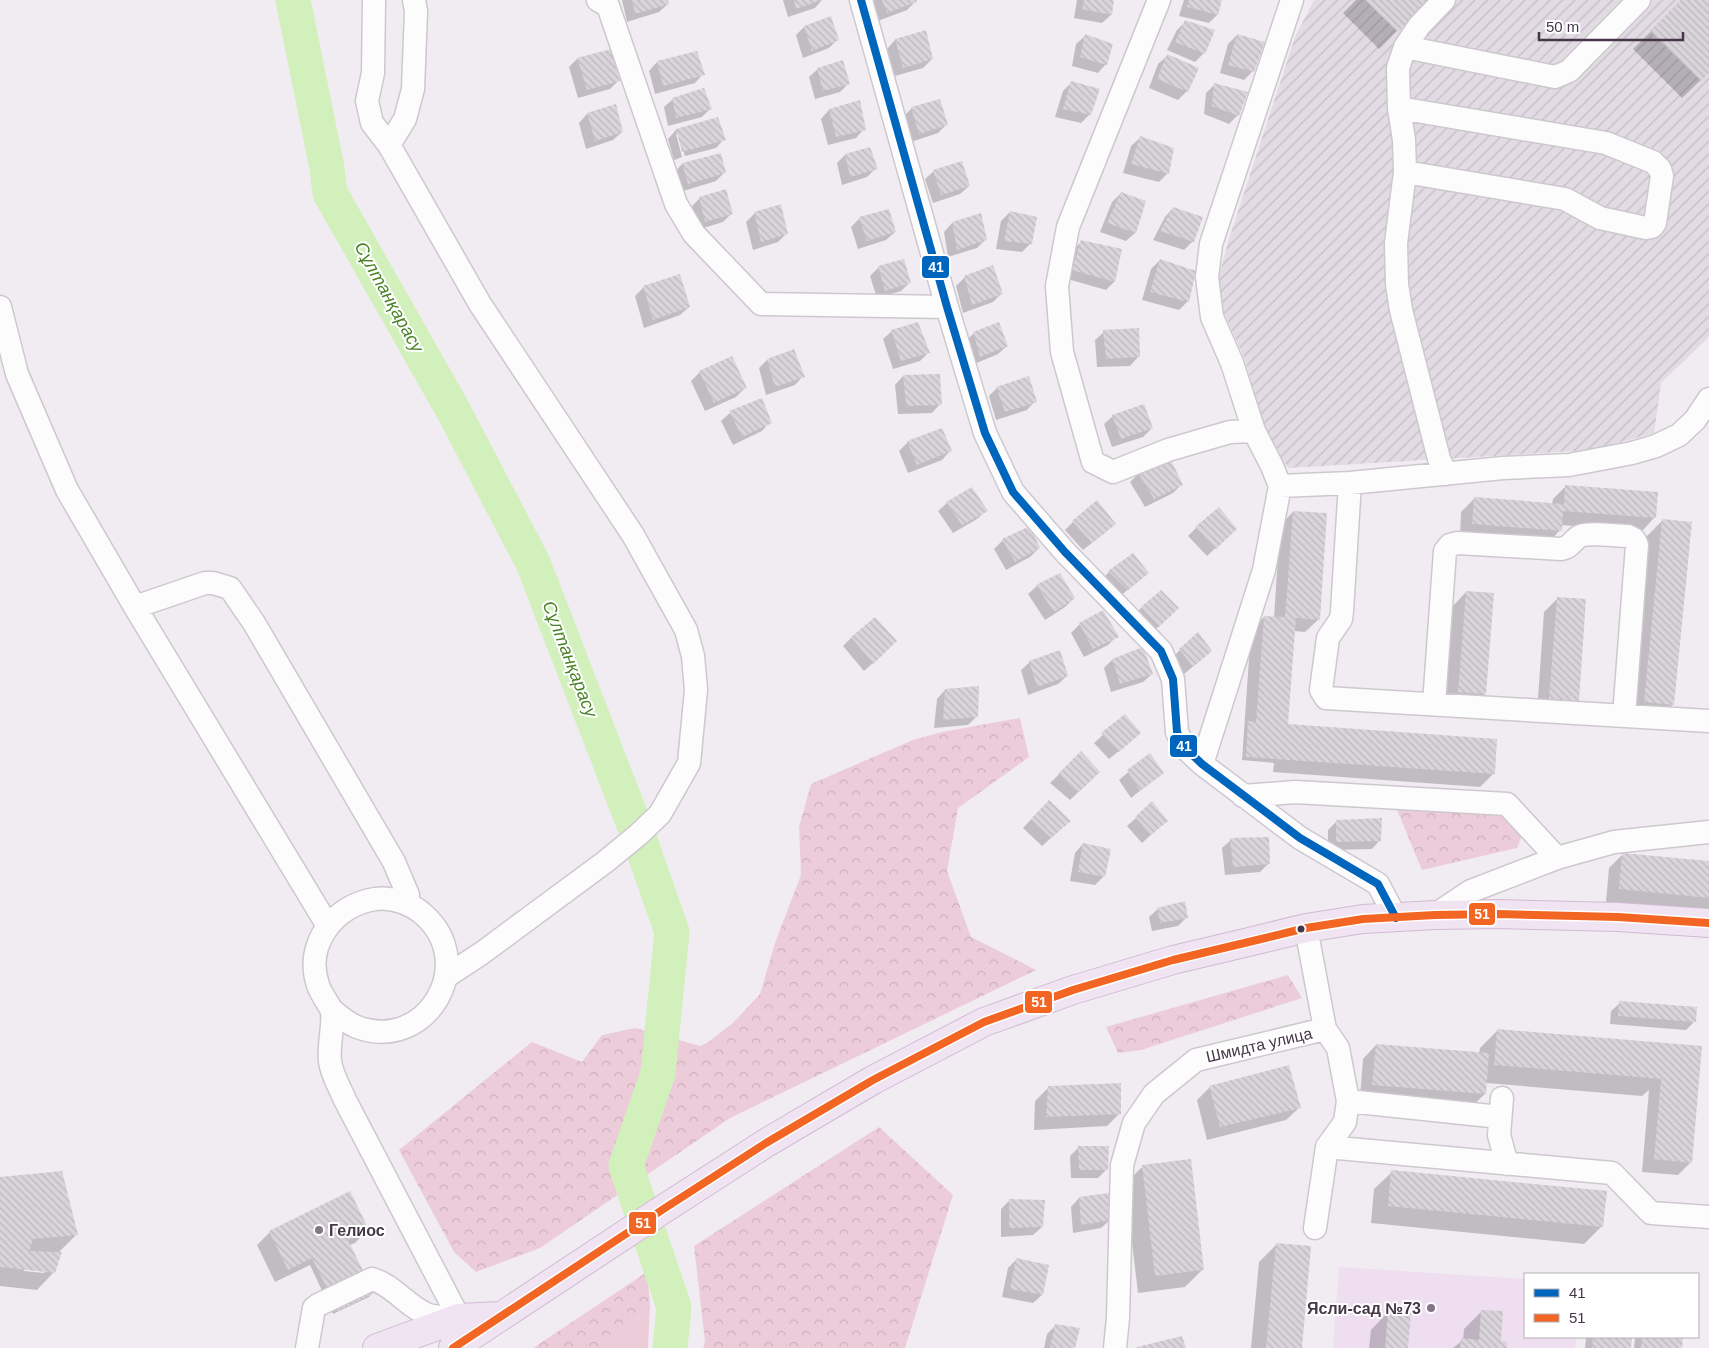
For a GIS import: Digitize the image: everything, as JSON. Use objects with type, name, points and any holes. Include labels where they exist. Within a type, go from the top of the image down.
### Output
[{"type":"main road","points":[[377,1348],[459,1335],[503,1316],[766,1143],[865,1085],[984,1022],[1073,990],[1173,960],[1306,928],[1363,919],[1498,914],[1618,917],[1709,923]]},
{"type":"street","points":[[374,0],[373,73],[367,101],[372,123],[390,145],[480,304],[643,552],[686,630],[693,656],[696,690],[689,764],[660,814],[605,862],[482,953],[447,976]]},
{"type":"street","points":[[390,145],[405,119],[413,89],[416,11],[414,0]]},
{"type":"street","points":[[598,0],[608,6],[676,204],[694,234],[761,304],[947,307]]},
{"type":"street","points":[[861,0],[947,307],[985,433],[1013,492],[1065,552],[1161,651],[1173,679],[1177,732],[1184,747],[1202,764],[1300,838],[1378,884],[1396,918]]},
{"type":"street","points":[[1159,0],[1068,227],[1057,286],[1062,352],[1093,462],[1113,472],[1177,447],[1230,432],[1254,430]]},
{"type":"street","points":[[1202,764],[1264,570],[1280,486],[1254,430],[1232,363],[1212,317],[1207,277],[1211,244],[1292,0]]},
{"type":"street","points":[[1444,0],[1419,26],[1405,47],[1398,68],[1399,108],[1404,140],[1405,172],[1396,243],[1397,284],[1401,310],[1439,459],[1446,474]]},
{"type":"street","points":[[1405,47],[1555,76],[1568,71],[1640,0]]},
{"type":"street","points":[[1399,108],[1606,143],[1653,162],[1660,169],[1662,176],[1655,223],[1652,227],[1646,228],[1600,218],[1565,199],[1405,172]]},
{"type":"street","points":[[0,307],[17,374],[67,490],[135,607],[328,926]]},
{"type":"street","points":[[1280,486],[1350,483],[1503,468],[1569,465],[1656,446],[1678,435],[1695,420],[1709,399]]},
{"type":"street","points":[[1350,483],[1342,611],[1341,618],[1328,638],[1321,690],[1326,698],[1709,721]]},
{"type":"street","points":[[1434,704],[1446,550],[1450,545],[1458,543],[1561,549],[1569,547],[1578,537],[1585,535],[1628,536],[1637,545],[1624,716]]},
{"type":"street","points":[[135,607],[205,583],[213,583],[230,588],[254,623],[394,862],[408,895],[407,904]]},
{"type":"street","points":[[1243,796],[1295,792],[1507,804],[1557,858]]},
{"type":"street","points":[[1435,915],[1471,891],[1557,858],[1614,842],[1709,832]]},
{"type":"street","points":[[393,900],[407,904],[420,911],[440,933],[448,961],[447,976],[443,990],[436,1003],[414,1023],[400,1029],[370,1031],[356,1027],[343,1020],[332,1010],[320,991],[315,969],[316,954],[320,939],[337,915],[363,901],[393,900]]},
{"type":"street","name":"Шмидта улица","points":[[1115,1348],[1119,1310],[1122,1165],[1134,1123],[1154,1094],[1196,1060],[1325,1029],[1306,928]]},
{"type":"street","points":[[332,1010],[330,1062],[345,1100],[459,1335]]},
{"type":"street","points":[[1314,1228],[1327,1147],[1345,1122],[1348,1101],[1338,1048],[1325,1029]]},
{"type":"street","points":[[1348,1101],[1501,1107],[1498,1136],[1507,1164]]},
{"type":"street","points":[[1327,1147],[1612,1173],[1651,1212],[1709,1217]]},
{"type":"street","points":[[307,1348],[314,1308],[318,1304],[372,1279],[385,1285],[416,1309],[459,1335]]},
{"type":"shaded area","points":[[1314,0],[1709,0],[1709,337],[1661,383],[1654,433],[1592,450],[1288,468],[1264,429],[1245,360],[1223,310],[1219,276],[1228,242],[1295,37]]},
{"type":"shaded area","name":"Ясли-сад №73","points":[[1339,1267],[1524,1279],[1524,1338],[1576,1338],[1575,1348],[1333,1348]]},
{"type":"green space","points":[[1020,718],[1029,757],[958,808],[947,871],[971,937],[1036,970],[730,1118],[540,1248],[476,1272],[454,1252],[399,1150],[532,1042],[582,1062],[602,1035],[635,1028],[700,1046],[707,1043],[733,1023],[760,994],[775,943],[801,875],[799,827],[811,784],[913,740],[942,732]]},
{"type":"green space","points":[[1443,806],[1499,809],[1521,838],[1517,848],[1422,870],[1397,810]]},
{"type":"green space","points":[[1288,975],[1302,998],[1141,1050],[1118,1053],[1106,1027]]},
{"type":"green space","points":[[879,1127],[953,1195],[905,1348],[703,1348],[705,1341],[694,1246]]},
{"type":"green space","points":[[647,1272],[650,1304],[611,1348],[533,1348]]},
{"type":"green space","points":[[650,1304],[648,1348],[611,1348]]},
{"type":"building","points":[[632,0],[668,0],[669,4],[635,14]]},
{"type":"building","points":[[794,0],[822,0],[796,9]]},
{"type":"building","points":[[882,0],[916,0],[917,2],[887,13]]},
{"type":"building","points":[[1084,0],[1114,0],[1112,15],[1082,9]]},
{"type":"building","points":[[1189,0],[1222,0],[1218,15],[1187,7]]},
{"type":"building","points":[[1365,0],[1429,0],[1398,32]]},
{"type":"building","points":[[1681,0],[1709,0],[1709,73],[1701,81],[1650,31]]},
{"type":"building","points":[[831,16],[839,40],[812,51],[804,26]]},
{"type":"building","points":[[1185,20],[1215,30],[1205,54],[1175,42]]},
{"type":"building","points":[[926,30],[933,59],[903,68],[895,39]]},
{"type":"building","points":[[1085,34],[1113,44],[1107,65],[1080,57]]},
{"type":"building","points":[[1237,34],[1265,42],[1254,72],[1228,65]]},
{"type":"building","points":[[611,49],[620,81],[587,90],[577,58]]},
{"type":"building","points":[[697,51],[705,75],[663,86],[657,61]]},
{"type":"building","points":[[1167,54],[1199,68],[1188,92],[1157,79]]},
{"type":"building","points":[[843,60],[850,84],[823,91],[817,68]]},
{"type":"building","points":[[1071,81],[1100,89],[1091,115],[1063,109]]},
{"type":"building","points":[[1214,83],[1248,92],[1239,116],[1212,106]]},
{"type":"building","points":[[704,88],[712,109],[676,118],[672,98]]},
{"type":"building","points":[[940,99],[948,125],[919,134],[911,107]]},
{"type":"building","points":[[860,100],[866,130],[836,137],[829,109]]},
{"type":"building","points":[[616,104],[623,132],[595,141],[587,113]]},
{"type":"building","points":[[718,117],[726,140],[682,152],[676,129]]},
{"type":"building","points":[[1140,136],[1174,148],[1169,174],[1131,164]]},
{"type":"building","points":[[870,147],[878,169],[850,177],[845,154]]},
{"type":"building","points":[[721,153],[726,173],[688,184],[682,163]]},
{"type":"building","points":[[962,161],[970,186],[941,195],[933,170]]},
{"type":"building","points":[[726,189],[733,214],[705,222],[699,197]]},
{"type":"building","points":[[1121,192],[1146,201],[1136,233],[1107,223]]},
{"type":"building","points":[[781,204],[788,234],[761,242],[754,212]]},
{"type":"building","points":[[1173,207],[1203,217],[1194,242],[1160,231]]},
{"type":"building","points":[[889,209],[896,232],[867,241],[859,217]]},
{"type":"building","points":[[1010,211],[1037,217],[1032,244],[1004,241]]},
{"type":"building","points":[[981,213],[987,240],[957,250],[952,222]]},
{"type":"building","points":[[1081,240],[1122,249],[1115,282],[1072,270]]},
{"type":"building","points":[[904,259],[911,283],[885,291],[878,266]]},
{"type":"building","points":[[1160,259],[1196,271],[1189,302],[1150,292]]},
{"type":"building","points":[[993,265],[1003,294],[972,305],[964,276]]},
{"type":"building","points":[[680,274],[690,307],[653,320],[643,286]]},
{"type":"building","points":[[918,322],[930,353],[901,361],[891,330]]},
{"type":"building","points":[[999,322],[1008,346],[980,357],[973,332]]},
{"type":"building","points":[[1139,328],[1140,357],[1106,359],[1103,330]]},
{"type":"building","points":[[794,349],[805,377],[775,387],[767,359]]},
{"type":"building","points":[[732,356],[747,388],[714,403],[699,371]]},
{"type":"building","points":[[940,374],[942,405],[906,406],[903,375]]},
{"type":"building","points":[[1029,376],[1037,402],[1005,412],[996,387]]},
{"type":"building","points":[[762,398],[772,423],[742,437],[729,411]]},
{"type":"building","points":[[1144,404],[1153,428],[1121,439],[1112,415]]},
{"type":"building","points":[[942,428],[952,451],[917,465],[907,441]]},
{"type":"building","points":[[1170,458],[1183,485],[1154,499],[1138,472]]},
{"type":"building","points":[[1565,485],[1658,492],[1656,518],[1563,511],[1562,531],[1472,524],[1474,497],[1564,504]]},
{"type":"building","points":[[972,487],[988,511],[962,525],[946,502]]},
{"type":"building","points":[[1097,500],[1116,524],[1092,543],[1072,521]]},
{"type":"building","points":[[1219,507],[1237,529],[1216,549],[1195,527]]},
{"type":"building","points":[[1293,511],[1327,513],[1320,620],[1296,618],[1288,724],[1497,739],[1495,774],[1246,757],[1248,721],[1256,722],[1264,616],[1285,617]]},
{"type":"building","points":[[1662,519],[1692,522],[1674,705],[1644,702]]},
{"type":"building","points":[[1030,526],[1040,548],[1015,562],[1002,539]]},
{"type":"building","points":[[1133,553],[1149,573],[1128,590],[1108,571]]},
{"type":"building","points":[[1060,573],[1075,598],[1054,612],[1036,585]]},
{"type":"building","points":[[1161,590],[1179,608],[1159,627],[1141,607]]},
{"type":"building","points":[[1466,591],[1494,593],[1486,694],[1458,692]]},
{"type":"building","points":[[1557,597],[1586,599],[1579,701],[1549,699]]},
{"type":"building","points":[[1103,610],[1119,637],[1093,649],[1079,623]]},
{"type":"building","points":[[875,617],[897,641],[873,664],[851,637]]},
{"type":"building","points":[[1198,632],[1212,651],[1193,667],[1179,649]]},
{"type":"building","points":[[1143,647],[1153,674],[1120,684],[1112,659]]},
{"type":"building","points":[[1060,650],[1068,676],[1037,687],[1029,661]]},
{"type":"building","points":[[979,686],[978,717],[943,720],[945,689]]},
{"type":"building","points":[[1125,714],[1141,733],[1119,752],[1101,733]]},
{"type":"building","points":[[1081,751],[1100,772],[1079,792],[1058,774]]},
{"type":"building","points":[[1150,753],[1164,773],[1140,791],[1127,770]]},
{"type":"building","points":[[1049,800],[1071,821],[1051,838],[1031,819]]},
{"type":"building","points":[[1152,801],[1168,821],[1151,835],[1135,817]]},
{"type":"building","points":[[1382,818],[1381,841],[1336,842],[1336,820]]},
{"type":"building","points":[[1269,837],[1270,864],[1233,867],[1230,838]]},
{"type":"building","points":[[1083,843],[1111,849],[1105,877],[1078,872]]},
{"type":"building","points":[[1622,853],[1709,861],[1709,898],[1619,889]]},
{"type":"building","points":[[1185,901],[1188,918],[1160,923],[1157,908]]},
{"type":"building","points":[[1619,1001],[1697,1007],[1696,1022],[1618,1016]]},
{"type":"building","points":[[1497,1029],[1702,1046],[1692,1163],[1654,1159],[1661,1079],[1494,1065]]},
{"type":"building","points":[[1376,1044],[1489,1053],[1486,1094],[1372,1085]]},
{"type":"building","points":[[1289,1065],[1301,1108],[1220,1127],[1209,1086]]},
{"type":"building","points":[[1121,1083],[1121,1114],[1046,1117],[1048,1086]]},
{"type":"building","points":[[1078,1146],[1109,1146],[1108,1170],[1079,1170]]},
{"type":"building","points":[[1191,1159],[1204,1270],[1155,1276],[1142,1165]]},
{"type":"building","points":[[1391,1170],[1607,1191],[1603,1227],[1388,1206]]},
{"type":"building","points":[[62,1171],[78,1235],[33,1239],[29,1251],[62,1252],[55,1273],[0,1267],[0,1177]]},
{"type":"building","name":"Гелиос","points":[[350,1191],[369,1230],[348,1240],[374,1293],[338,1311],[312,1258],[288,1270],[269,1231]]},
{"type":"building","points":[[1109,1193],[1111,1220],[1081,1225],[1079,1197]]},
{"type":"building","points":[[1009,1199],[1045,1200],[1043,1227],[1009,1228]]},
{"type":"building","points":[[1276,1243],[1311,1246],[1302,1348],[1266,1348]]},
{"type":"building","points":[[1016,1258],[1049,1265],[1043,1295],[1010,1289]]},
{"type":"building","points":[[1481,1310],[1503,1311],[1501,1341],[1507,1342],[1507,1348],[1460,1348],[1461,1338],[1479,1340]]},
{"type":"building","points":[[1388,1311],[1411,1313],[1408,1348],[1385,1348]]},
{"type":"building","points":[[1055,1324],[1080,1328],[1075,1348],[1050,1348]]},
{"type":"building","points":[[1182,1336],[1186,1348],[1137,1348],[1137,1347]]},
{"type":"building","points":[[1593,1338],[1632,1338],[1631,1348],[1592,1348]]},
{"type":"building","points":[[1642,1338],[1683,1338],[1682,1348],[1641,1348]]},
{"type":"waterway","name":"Сұлтанқарасу","points":[[293,0],[327,168],[330,193],[453,410],[533,563],[638,835],[672,932],[658,1073],[626,1166],[674,1307],[670,1348]]},
{"type":"transit line","name":"41","points":[[861,0],[947,307],[985,433],[1013,492],[1065,552],[1161,651],[1173,679],[1177,732],[1184,747],[1202,764],[1300,838],[1378,884],[1396,918]]},
{"type":"transit line","name":"51","points":[[453,1348],[766,1143],[873,1080],[984,1022],[1073,990],[1173,960],[1306,928],[1363,919],[1498,914],[1618,917],[1709,923]]},
{"type":"place","name":"Гелиос","points":[[319,1230]]},
{"type":"place","name":"Ясли-сад №73","points":[[1431,1308]]}]
